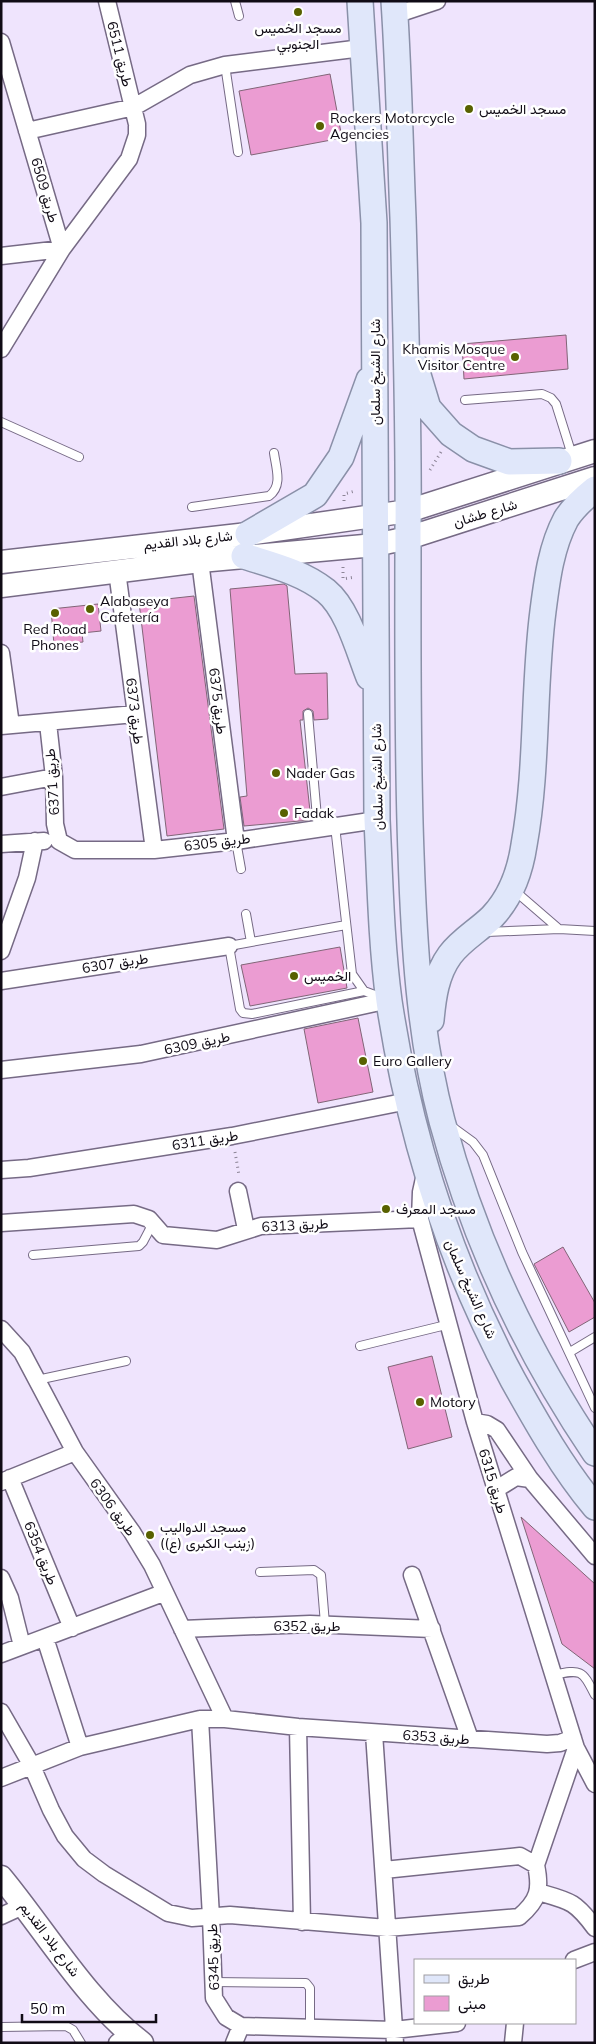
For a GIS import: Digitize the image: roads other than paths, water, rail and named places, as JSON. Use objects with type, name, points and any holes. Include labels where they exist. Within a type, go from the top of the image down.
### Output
[{"type":"main road","name":"شارع الشيخ سلمان","points":[[360,1],[374,223],[377,820],[381,911],[389,1000],[408,1101],[425,1172],[471,1294],[499,1353],[538,1425],[595,1507]]},
{"type":"main road","name":"شارع الشيخ سلمان","points":[[397,6],[406,328],[407,628],[413,921],[418,978],[429,1056],[442,1120],[470,1210],[501,1287],[564,1406],[595,1453]]},
{"type":"main road","points":[[406,328],[428,408],[451,434],[473,450],[509,462],[566,459]]},
{"type":"main road","points":[[375,363],[341,457],[315,495],[246,545],[327,592],[347,622],[375,693]]},
{"type":"main road","points":[[429,1056],[433,998],[441,972],[450,954],[492,917],[512,888],[520,870],[528,826],[540,636],[546,585],[555,546],[567,518],[595,489]]},
{"type":"street","name":"طريق 6511","points":[[1,349],[62,249],[129,159],[136,140],[137,124],[134,107],[107,1]]},
{"type":"street","points":[[397,6],[437,1]]},
{"type":"street","name":"طريق 6509","points":[[1,42],[4,66],[27,131],[62,249]]},
{"type":"street","name":"طريق 6511","points":[[134,107],[190,75],[224,65],[362,48]]},
{"type":"street","points":[[27,131],[134,107]]},
{"type":"street","points":[[1,256],[62,249]]},
{"type":"street","name":"شارع طشان","points":[[375,516],[408,511],[595,451]]},
{"type":"street","name":"شارع طشان","points":[[375,545],[408,538],[595,478]]},
{"type":"street","name":"شارع بلاد القديم","points":[[1,586],[200,560],[246,545],[375,516]]},
{"type":"street","name":"شارع بلاد القديم","points":[[1,562],[246,545],[375,545]]},
{"type":"street","name":"طريق 6375","points":[[200,560],[236,841]]},
{"type":"street","name":"طريق 6373","points":[[118,571],[154,850]]},
{"type":"street","points":[[1,653],[6,725],[48,723],[135,714]]},
{"type":"street","name":"طريق 6371","points":[[48,723],[54,777],[55,824],[59,841]]},
{"type":"street","points":[[1,787],[54,777]]},
{"type":"street","name":"طريق 6305","points":[[59,841],[75,850],[154,850],[236,841],[377,820]]},
{"type":"street","points":[[1,951],[7,915],[27,878],[35,841]]},
{"type":"street","points":[[1,844],[59,841]]},
{"type":"street","name":"طريق 6307","points":[[1,981],[229,946]]},
{"type":"street","name":"طريق 6309","points":[[1,1070],[141,1054],[389,1000]]},
{"type":"street","name":"طريق 6311","points":[[1,1170],[29,1168],[232,1136],[408,1101]]},
{"type":"street","name":"طريق 6315","points":[[425,1172],[421,1192],[420,1219],[475,1422],[575,1743],[595,1784]]},
{"type":"street","points":[[238,1192],[246,1229]]},
{"type":"street","name":"طريق 6313","points":[[1,1223],[134,1214],[144,1216],[153,1223],[160,1233],[166,1236],[216,1240],[246,1229],[261,1226],[420,1219]]},
{"type":"street","name":"طريق 6306","points":[[1,1329],[22,1352],[75,1452],[132,1532],[152,1565],[163,1593],[225,1719]]},
{"type":"street","points":[[475,1422],[487,1424],[497,1430],[530,1478],[595,1556]]},
{"type":"street","name":"طريق 6354","points":[[72,1628],[5,1480],[75,1452]]},
{"type":"street","points":[[495,1490],[516,1477],[530,1478]]},
{"type":"street","points":[[412,1574],[470,1739]]},
{"type":"street","points":[[1,1578],[10,1598],[22,1646]]},
{"type":"street","points":[[1,1654],[163,1593]]},
{"type":"street","name":"طريق 6352","points":[[182,1629],[325,1624],[432,1629]]},
{"type":"street","points":[[45,1638],[80,1747]]},
{"type":"street","points":[[1,1712],[31,1764],[51,1810],[65,1836],[84,1859],[104,1874],[168,1913],[192,1918],[230,1915],[387,1928],[519,1917],[531,1906],[538,1892],[536,1865],[575,1743]]},
{"type":"street","name":"طريق 6353","points":[[1,1778],[31,1764],[80,1747],[200,1719],[225,1719],[374,1733],[547,1744],[575,1743]]},
{"type":"street","name":"طريق 6345","points":[[200,1719],[212,1917],[212,1982],[218,2008],[226,2018],[241,2026]]},
{"type":"street","points":[[298,1727],[302,1922]]},
{"type":"street","points":[[374,1733],[395,2036]]},
{"type":"street","points":[[384,1870],[505,1856],[520,1856],[536,1865]]},
{"type":"street","name":"شارع بلاد القديم","points":[[1,1877],[25,1905],[80,1980],[129,2040]]},
{"type":"street","points":[[538,1892],[567,1900],[579,1906],[595,1928]]},
{"type":"street","points":[[1,1916],[25,1905]]},
{"type":"street","points":[[576,1959],[595,1952]]},
{"type":"street","points":[[234,2043],[241,2026],[310,2028],[395,2036],[452,2024]]},
{"type":"street","points":[[513,2043],[515,2024]]},
{"type":"lane","points":[[236,1],[238,16]]},
{"type":"lane","points":[[224,65],[238,152]]},
{"type":"lane","points":[[464,400],[542,394],[551,398],[556,404],[566,459]]},
{"type":"lane","points":[[1,422],[79,457]]},
{"type":"lane","points":[[192,507],[270,496],[274,492],[278,481],[274,453]]},
{"type":"lane","points":[[308,714],[318,828]]},
{"type":"lane","points":[[335,826],[352,974],[364,991]]},
{"type":"lane","points":[[236,841],[242,869]]},
{"type":"lane","points":[[512,888],[559,929]]},
{"type":"lane","points":[[246,914],[251,942]]},
{"type":"lane","points":[[346,924],[229,946],[238,1004],[243,1012],[247,1014],[364,991],[389,1000]]},
{"type":"lane","points":[[473,932],[559,929],[595,931]]},
{"type":"lane","points":[[442,1120],[474,1142],[483,1155],[522,1252],[595,1408]]},
{"type":"lane","points":[[33,1255],[139,1246],[153,1223]]},
{"type":"lane","points":[[360,1346],[450,1324]]},
{"type":"lane","points":[[570,1352],[595,1337]]},
{"type":"lane","points":[[37,1380],[126,1361]]},
{"type":"lane","points":[[260,1572],[314,1570],[321,1575],[325,1624]]},
{"type":"lane","points":[[554,1675],[572,1671],[580,1672],[586,1678],[595,1696]]},
{"type":"lane","points":[[212,1982],[306,1983],[310,1988],[310,2028]]},
{"type":"lane","points":[[1,2027],[66,2026],[74,2030],[81,2043]]},
{"type":"place","name":"مسجد الخميس الجنوبي","points":[[298,12]]},
{"type":"place","name":"مسجد الخميس","points":[[469,109]]},
{"type":"place","name":"Rockers Motorcycle Agencies","points":[[320,126]]},
{"type":"place","name":"Khamis Mosque Visitor Centre","points":[[515,357]]},
{"type":"place","name":"Alabaseya Cafetería","points":[[90,609]]},
{"type":"place","name":"Red Road Phones","points":[[55,613]]},
{"type":"place","name":"Nader Gas","points":[[276,773]]},
{"type":"place","name":"Fadak","points":[[284,813]]},
{"type":"place","name":"الخميس","points":[[294,976]]},
{"type":"place","name":"Euro Gallery","points":[[363,1061]]},
{"type":"place","name":"مسجد المعرف","points":[[386,1209]]},
{"type":"place","name":"Motory","points":[[420,1402]]},
{"type":"place","name":"مسجد الدواليب (زينب الكبرى (ع))","points":[[150,1535]]}]
